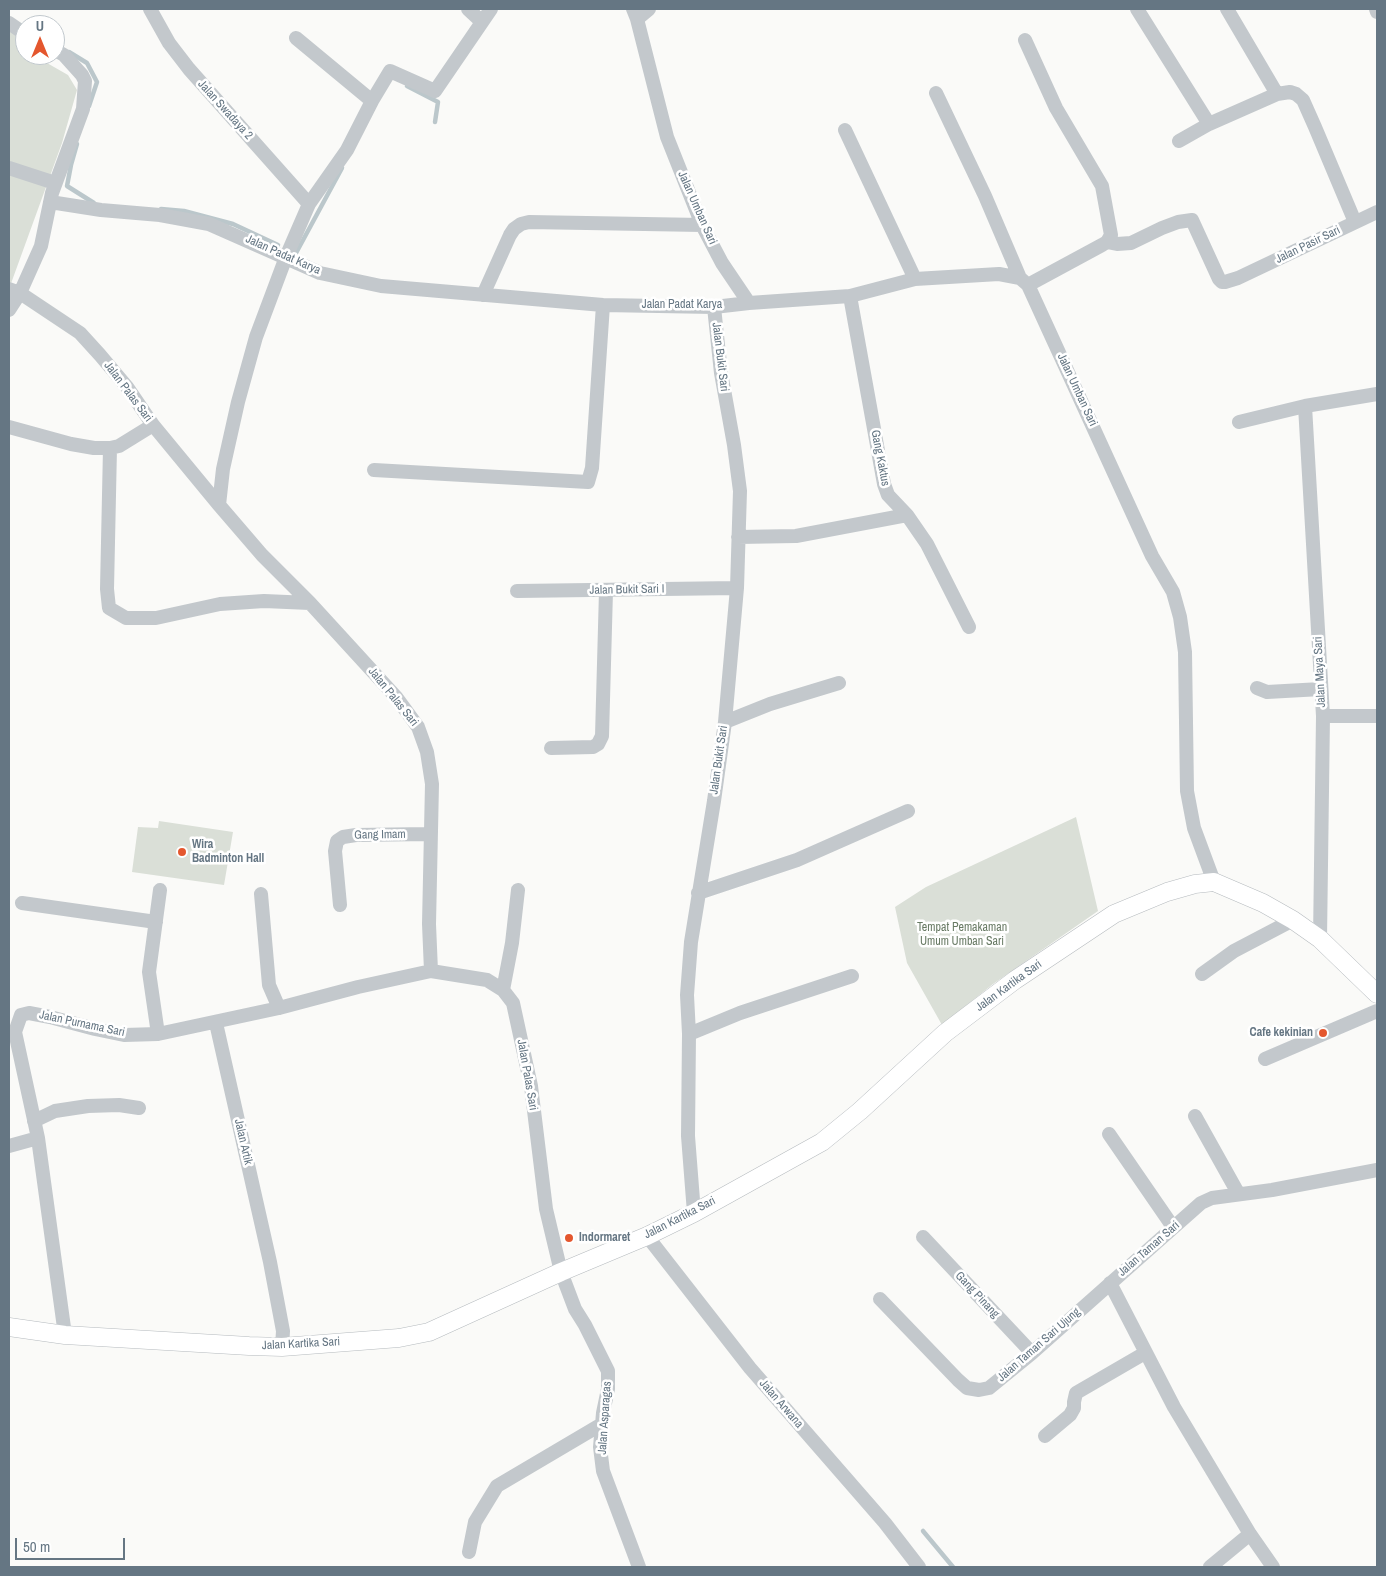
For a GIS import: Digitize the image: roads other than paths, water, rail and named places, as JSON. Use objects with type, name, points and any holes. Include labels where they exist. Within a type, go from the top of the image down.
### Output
[{"type":"main road","points":[[1214,882],[1263,903],[1320,938],[1377,994]]},
{"type":"main road","name":"Jalan Kartika Sari","points":[[9,1327],[65,1335],[282,1347],[399,1338],[429,1332],[560,1272],[647,1236],[694,1213],[822,1142],[860,1111],[945,1034],[1015,980],[1114,914],[1167,892],[1195,884],[1214,882]]},
{"type":"street","name":"Jalan Swadaya 2","points":[[150,9],[169,43],[189,69],[310,204]]},
{"type":"street","points":[[468,9],[482,22]]},
{"type":"street","points":[[218,504],[223,469],[238,402],[256,336],[286,257],[310,204],[347,150],[390,71],[435,92],[491,9]]},
{"type":"street","points":[[635,14],[648,9]]},
{"type":"street","points":[[1137,9],[1209,124]]},
{"type":"street","points":[[1228,9],[1277,94]]},
{"type":"street","name":"Jalan Umban Sari","points":[[635,14],[667,137],[702,225],[722,263],[749,303]]},
{"type":"street","points":[[296,38],[372,101]]},
{"type":"street","points":[[749,303],[850,296],[915,279],[999,274],[1024,281],[1107,242],[1111,234],[1102,186],[1056,108],[1026,40]]},
{"type":"street","points":[[9,310],[14,291],[41,246],[55,182],[83,109],[85,81],[76,66],[65,56]]},
{"type":"street","points":[[1178,140],[1277,94],[1290,92],[1296,94],[1303,100],[1355,222]]},
{"type":"street","name":"Jalan Umban Sari","points":[[936,93],[1152,556],[1173,592],[1180,617],[1185,652],[1187,791],[1194,828],[1214,882]]},
{"type":"street","points":[[845,130],[915,279]]},
{"type":"street","points":[[9,168],[55,182]]},
{"type":"street","name":"Jalan Padat Karya","points":[[50,202],[101,210],[160,215],[209,224],[320,273],[381,286],[603,305],[714,307],[749,303]]},
{"type":"street","name":"Jalan Pasir Sari","points":[[1107,242],[1117,244],[1131,243],[1162,228],[1178,222],[1192,220],[1219,279],[1225,282],[1238,278],[1377,212]]},
{"type":"street","points":[[483,296],[510,235],[521,224],[529,222],[702,225]]},
{"type":"street","name":"Jalan Palas Sari","points":[[14,291],[80,333],[127,387],[153,425],[218,504],[262,555],[310,603],[396,697],[418,726],[427,752],[432,784],[429,924],[431,971]]},
{"type":"street","name":"Gang Kaktus","points":[[850,296],[884,484],[888,495],[907,516],[927,544],[969,627]]},
{"type":"street","points":[[374,470],[588,482],[592,468],[603,305]]},
{"type":"street","name":"Jalan Bukit Sari","points":[[694,1213],[688,1136],[689,1034],[687,995],[691,942],[714,801],[724,722],[737,588],[740,491],[721,373],[714,307]]},
{"type":"street","points":[[1239,422],[1305,406],[1377,394]]},
{"type":"street","name":"Jalan Maya Sari","points":[[1305,406],[1323,716],[1320,938]]},
{"type":"street","points":[[9,427],[71,444],[94,448],[110,448],[119,446],[153,425]]},
{"type":"street","points":[[110,448],[108,608],[126,618],[156,618],[220,604],[264,601],[310,603]]},
{"type":"street","points":[[738,537],[796,536],[907,516]]},
{"type":"street","name":"Jalan Bukit Sari I","points":[[516,591],[737,588]]},
{"type":"street","points":[[551,748],[593,747],[598,744],[602,736],[606,591]]},
{"type":"street","points":[[724,722],[770,704],[840,683]]},
{"type":"street","points":[[1256,688],[1267,692],[1321,689]]},
{"type":"street","points":[[1323,716],[1377,716]]},
{"type":"street","points":[[698,893],[797,860],[908,811]]},
{"type":"street","name":"Gang Imam","points":[[340,904],[335,851],[337,841],[343,837],[356,835],[430,834]]},
{"type":"street","points":[[158,1034],[149,972],[160,890]]},
{"type":"street","points":[[431,971],[487,980],[503,990],[512,943],[518,890]]},
{"type":"street","points":[[261,894],[269,985],[279,1008]]},
{"type":"street","points":[[22,903],[156,922]]},
{"type":"street","points":[[1202,974],[1234,951],[1293,920]]},
{"type":"street","name":"Jalan Purnama Sari","points":[[65,1335],[38,1138],[15,1032],[15,1014],[29,1013],[50,1017],[124,1035],[158,1034],[279,1008],[358,987],[431,971]]},
{"type":"street","points":[[689,1034],[740,1013],[852,976]]},
{"type":"street","name":"Jalan Palas Sari","points":[[503,990],[513,1003],[531,1086],[546,1208],[560,1272]]},
{"type":"street","points":[[1265,1059],[1377,1011]]},
{"type":"street","name":"Jalan Artik","points":[[216,1022],[270,1262],[283,1331],[282,1347]]},
{"type":"street","points":[[34,1121],[55,1111],[88,1106],[119,1105],[139,1108]]},
{"type":"street","points":[[1195,1116],[1238,1194]]},
{"type":"street","points":[[1109,1134],[1173,1228]]},
{"type":"street","points":[[9,1146],[38,1138]]},
{"type":"street","name":"Jalan Taman Sari","points":[[1273,1567],[1250,1534],[1174,1407],[1110,1283],[1200,1203],[1212,1198],[1272,1190],[1377,1170]]},
{"type":"street","name":"Jalan Arwana","points":[[647,1236],[750,1368],[885,1523],[920,1567]]},
{"type":"street","name":"Gang Pinang","points":[[923,1237],[1032,1353]]},
{"type":"street","name":"Jalan Asparagas","points":[[560,1272],[575,1309],[608,1371],[608,1390],[600,1447],[603,1471],[639,1567]]},
{"type":"street","name":"Jalan Taman Sari Ujung","points":[[880,1299],[958,1380],[967,1388],[979,1390],[989,1388],[1032,1353],[1110,1283]]},
{"type":"street","points":[[1044,1436],[1070,1415],[1074,1408],[1076,1393],[1145,1353]]},
{"type":"street","points":[[469,1552],[475,1522],[497,1486],[602,1424]]},
{"type":"street","points":[[1210,1567],[1250,1534]]},
{"type":"waterway","points":[[69,52],[87,63],[97,82],[89,106]]},
{"type":"waterway","points":[[407,86],[438,102],[435,122]]},
{"type":"waterway","points":[[77,144],[67,186],[94,203]]},
{"type":"waterway","points":[[296,253],[342,168]]},
{"type":"waterway","points":[[161,209],[184,211],[233,224],[278,245]]},
{"type":"waterway","points":[[923,1531],[953,1567]]},
{"type":"place","name":"Wira Badminton Hall","points":[[182,852]]},
{"type":"place","name":"Cafe kekinian","points":[[1323,1033]]},
{"type":"place","name":"Indormaret","points":[[569,1238]]},
{"type":"park label","name":"Tempat Pemakaman Umum Umban Sari","points":[[962,935]]}]
